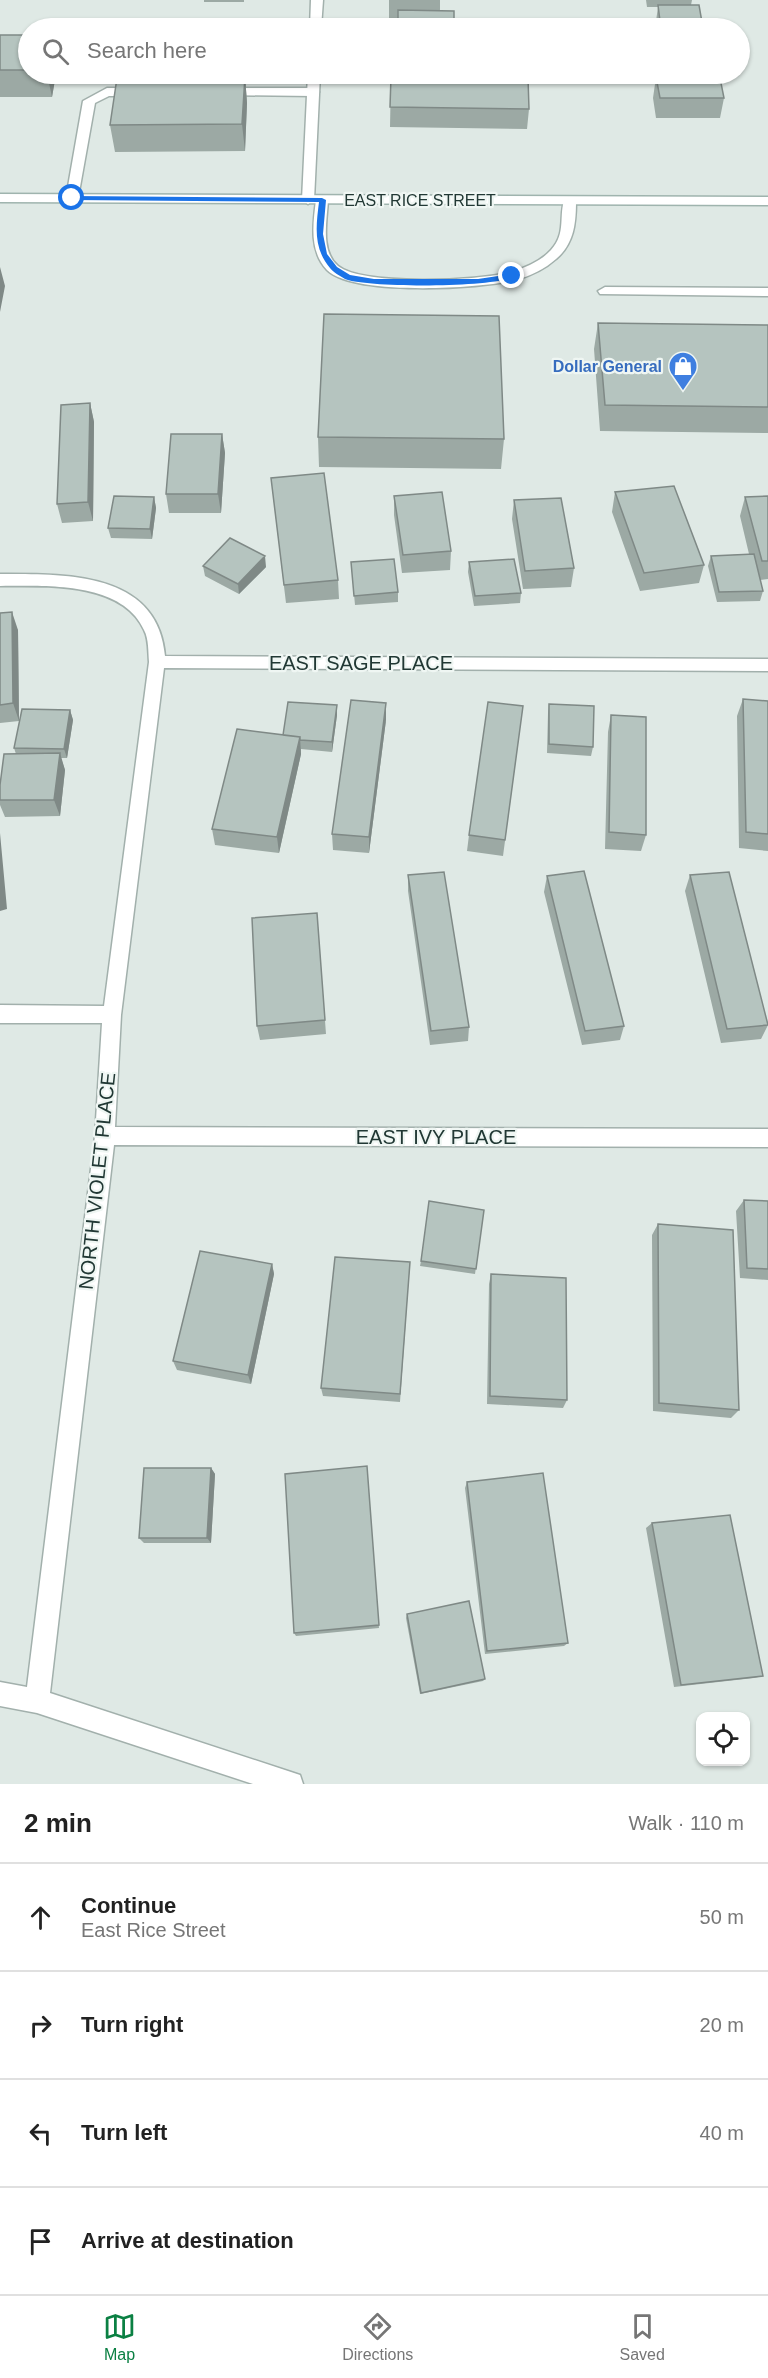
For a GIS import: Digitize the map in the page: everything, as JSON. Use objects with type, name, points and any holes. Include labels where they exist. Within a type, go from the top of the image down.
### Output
[{"type":"street","points":[[316,18],[317,0]]},
{"type":"street","points":[[313,84],[315,200],[319,234],[323,254],[334,268],[348,277],[374,282],[478,281],[512,276],[549,259],[568,234],[570,201]]},
{"type":"street","points":[[72,198],[89,101],[106,92],[153,92]]},
{"type":"street","points":[[210,92],[313,92]]},
{"type":"street","name":"EAST RICE STREET","points":[[0,198],[768,201]]},
{"type":"street","points":[[605,291],[768,292]]},
{"type":"street","points":[[0,580],[68,580],[95,586],[132,603],[152,627],[157,662]]},
{"type":"street","name":"EAST SAGE PLACE","points":[[157,662],[768,665]]},
{"type":"street","name":"NORTH VIOLET PLACE","points":[[37,1701],[105,1136],[112,1015],[157,662]]},
{"type":"street","points":[[0,1014],[112,1015]]},
{"type":"street","name":"EAST IVY PLACE","points":[[105,1136],[768,1138]]},
{"type":"street","points":[[0,1694],[37,1701],[291,1784]]},
{"type":"building","points":[[658,5],[699,5],[701,18],[660,18]]},
{"type":"building","points":[[398,10],[454,11],[454,18],[398,18]]},
{"type":"building","points":[[0,35],[18,35],[18,70],[0,70]]},
{"type":"building","points":[[116,84],[244,84],[242,124],[110,125]]},
{"type":"building","points":[[391,84],[528,84],[529,109],[390,107]]},
{"type":"building","points":[[657,84],[721,84],[724,98],[660,98]]},
{"type":"building","points":[[324,314],[499,316],[504,439],[318,437]]},
{"type":"building","name":"Dollar General","points":[[598,323],[768,325],[768,407],[605,405]]},
{"type":"building","points":[[90,403],[88,502],[57,504],[61,405]]},
{"type":"building","points":[[171,434],[222,434],[218,494],[166,494]]},
{"type":"building","points":[[324,473],[338,580],[284,585],[271,478]]},
{"type":"building","points":[[674,486],[704,565],[644,573],[615,492]]},
{"type":"building","points":[[442,492],[451,551],[403,555],[394,496]]},
{"type":"building","points":[[114,496],[154,497],[150,529],[108,528]]},
{"type":"building","points":[[768,496],[768,561],[762,561],[745,497]]},
{"type":"building","points":[[561,498],[574,568],[525,571],[514,500]]},
{"type":"building","points":[[230,538],[265,556],[238,584],[203,566]]},
{"type":"building","points":[[754,554],[763,591],[719,592],[711,556]]},
{"type":"building","points":[[394,559],[398,592],[354,596],[351,562]]},
{"type":"building","points":[[514,559],[521,593],[475,596],[469,562]]},
{"type":"building","points":[[12,612],[13,703],[0,705],[0,613]]},
{"type":"building","points":[[743,699],[768,701],[768,834],[746,832]]},
{"type":"building","points":[[351,700],[386,703],[369,837],[332,834]]},
{"type":"building","points":[[288,702],[337,705],[332,742],[300,740],[300,737],[283,735]]},
{"type":"building","points":[[488,702],[523,706],[505,840],[469,835]]},
{"type":"building","points":[[549,704],[594,706],[593,747],[549,744]]},
{"type":"building","points":[[22,709],[70,710],[64,749],[14,748]]},
{"type":"building","points":[[611,715],[646,717],[646,835],[609,832]]},
{"type":"building","points":[[237,729],[300,737],[277,837],[212,829]]},
{"type":"building","points":[[60,753],[54,800],[0,800],[4,754]]},
{"type":"building","points":[[584,871],[624,1026],[585,1031],[547,876]]},
{"type":"building","points":[[444,872],[469,1027],[431,1031],[408,875]]},
{"type":"building","points":[[729,872],[768,1025],[727,1029],[690,875]]},
{"type":"building","points":[[317,913],[325,1020],[257,1026],[252,918]]},
{"type":"building","points":[[744,1200],[768,1201],[768,1269],[747,1268]]},
{"type":"building","points":[[429,1201],[484,1210],[476,1269],[421,1261]]},
{"type":"building","points":[[658,1224],[733,1230],[739,1410],[659,1403]]},
{"type":"building","points":[[200,1251],[272,1264],[248,1375],[173,1361]]},
{"type":"building","points":[[335,1257],[410,1262],[400,1394],[321,1388]]},
{"type":"building","points":[[491,1274],[566,1278],[567,1400],[490,1396]]},
{"type":"building","points":[[367,1466],[379,1625],[294,1633],[285,1474]]},
{"type":"building","points":[[144,1468],[211,1468],[207,1538],[139,1538]]},
{"type":"building","points":[[543,1473],[568,1643],[487,1651],[467,1482]]},
{"type":"building","points":[[730,1515],[763,1676],[681,1685],[652,1523]]},
{"type":"building","points":[[469,1601],[485,1679],[421,1693],[407,1614]]},
{"type":"place","name":"Dollar General","points":[[683,392]]},
{"type":"route","points":[[72,198],[322,200],[319,234],[323,254],[334,268],[348,277],[374,282],[478,281],[512,276]]}]
